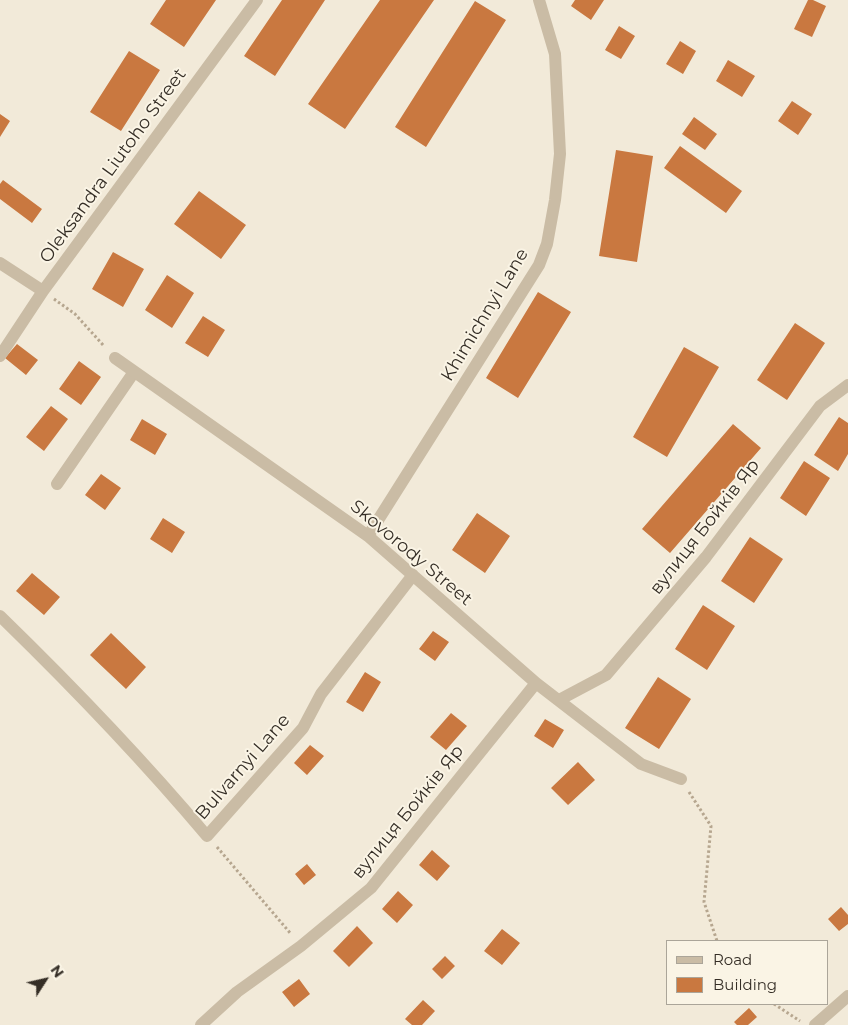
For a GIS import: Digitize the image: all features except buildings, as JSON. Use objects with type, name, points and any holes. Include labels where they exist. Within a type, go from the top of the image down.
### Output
[{"type":"street","name":"Oleksandra Liutoho Street","points":[[0,356],[42,291],[257,0]]},
{"type":"street","name":"Khimichnyi Lane","points":[[368,536],[539,265],[547,244],[555,200],[560,154],[555,54],[539,0]]},
{"type":"street","points":[[0,263],[42,291]]},
{"type":"street","name":"Skovorody Street","points":[[115,358],[368,536],[536,683],[641,764],[681,779]]},
{"type":"street","points":[[57,484],[134,372]]},
{"type":"street","name":"вулиця Бойків Яр","points":[[559,700],[606,675],[706,557],[820,406],[848,385]]},
{"type":"street","name":"Bulvarnyi Lane","points":[[0,616],[157,777],[207,836],[303,728],[321,694],[412,575]]},
{"type":"street","name":"вулиця Бойків Яр","points":[[201,1025],[237,992],[301,946],[371,888],[536,683]]},
{"type":"street","points":[[815,1025],[848,996]]},
{"type":"path","points":[[42,291],[75,314],[115,358]]},
{"type":"path","points":[[681,779],[711,826],[704,902],[717,940]]},
{"type":"path","points":[[207,836],[301,946]]},
{"type":"path","points":[[776,1005],[806,1025]]}]
